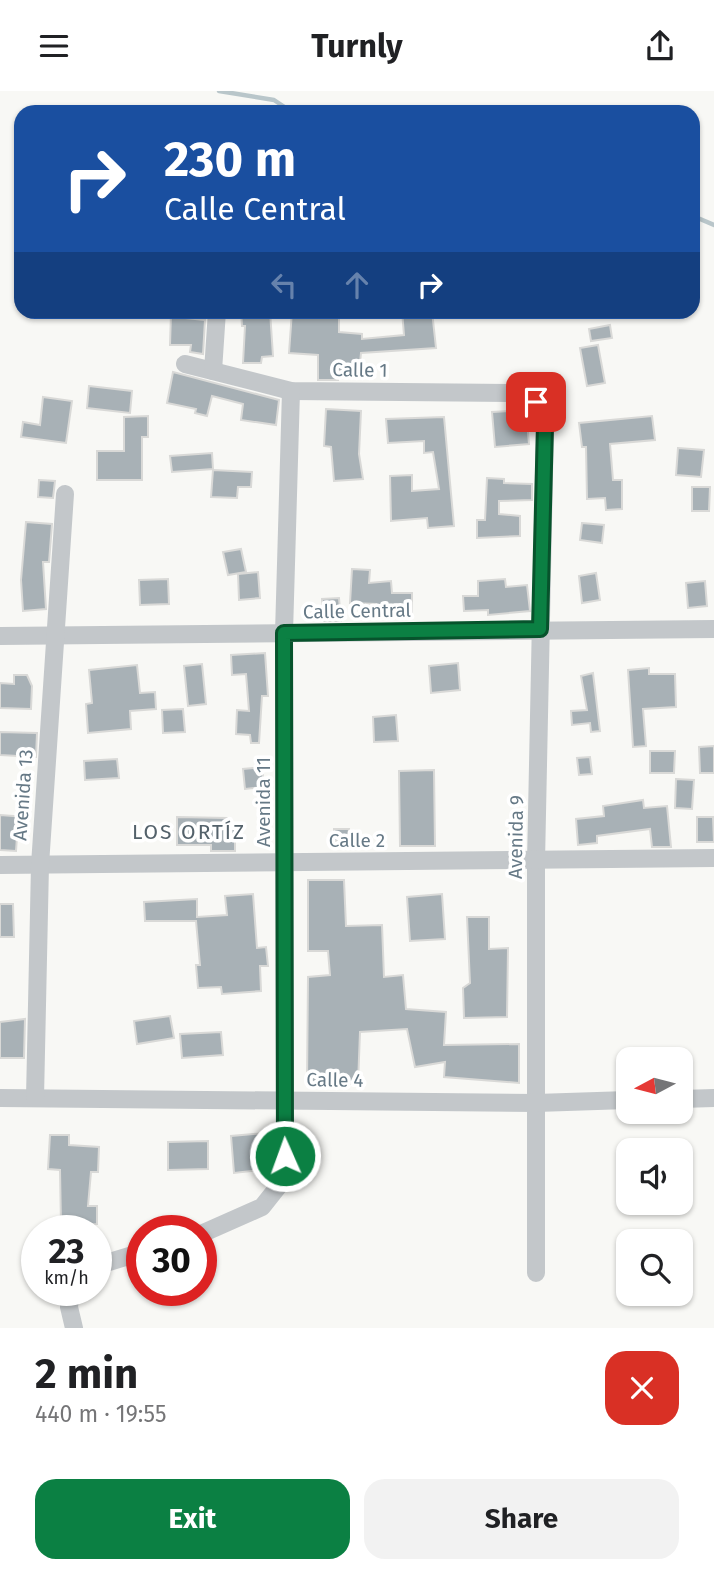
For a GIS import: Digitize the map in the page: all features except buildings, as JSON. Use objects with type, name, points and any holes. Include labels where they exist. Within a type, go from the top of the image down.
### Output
[{"type":"street","points":[[213,371],[216,319]]},
{"type":"street","name":"Calle 1","points":[[185,363],[291,391],[516,393],[536,402]]},
{"type":"street","name":"Avenida 11","points":[[217,1227],[262,1207],[281,1183],[285,1156],[284,633],[291,391]]},
{"type":"street","name":"Avenida 9","points":[[536,402],[545,425],[536,862],[536,1273]]},
{"type":"street","name":"Avenida 13","points":[[35,1098],[40,865],[65,494]]},
{"type":"street","name":"Calle Central","points":[[0,636],[714,629]]},
{"type":"street","name":"Calle 2","points":[[0,865],[284,861],[536,862],[714,858]]},
{"type":"street","name":"Calle 4","points":[[0,1098],[536,1103],[616,1100]]},
{"type":"street","points":[[693,1099],[714,1098]]},
{"type":"street","points":[[69,1306],[74,1328]]},
{"type":"waterway","points":[[219,91],[274,100],[282,105]]},
{"type":"waterway","points":[[700,219],[714,225]]},
{"type":"district","name":"LOS ORTÍZ","points":[[189,832]]},
{"type":"route","points":[[285,1156],[284,633],[540,629],[545,425],[536,402]]}]
